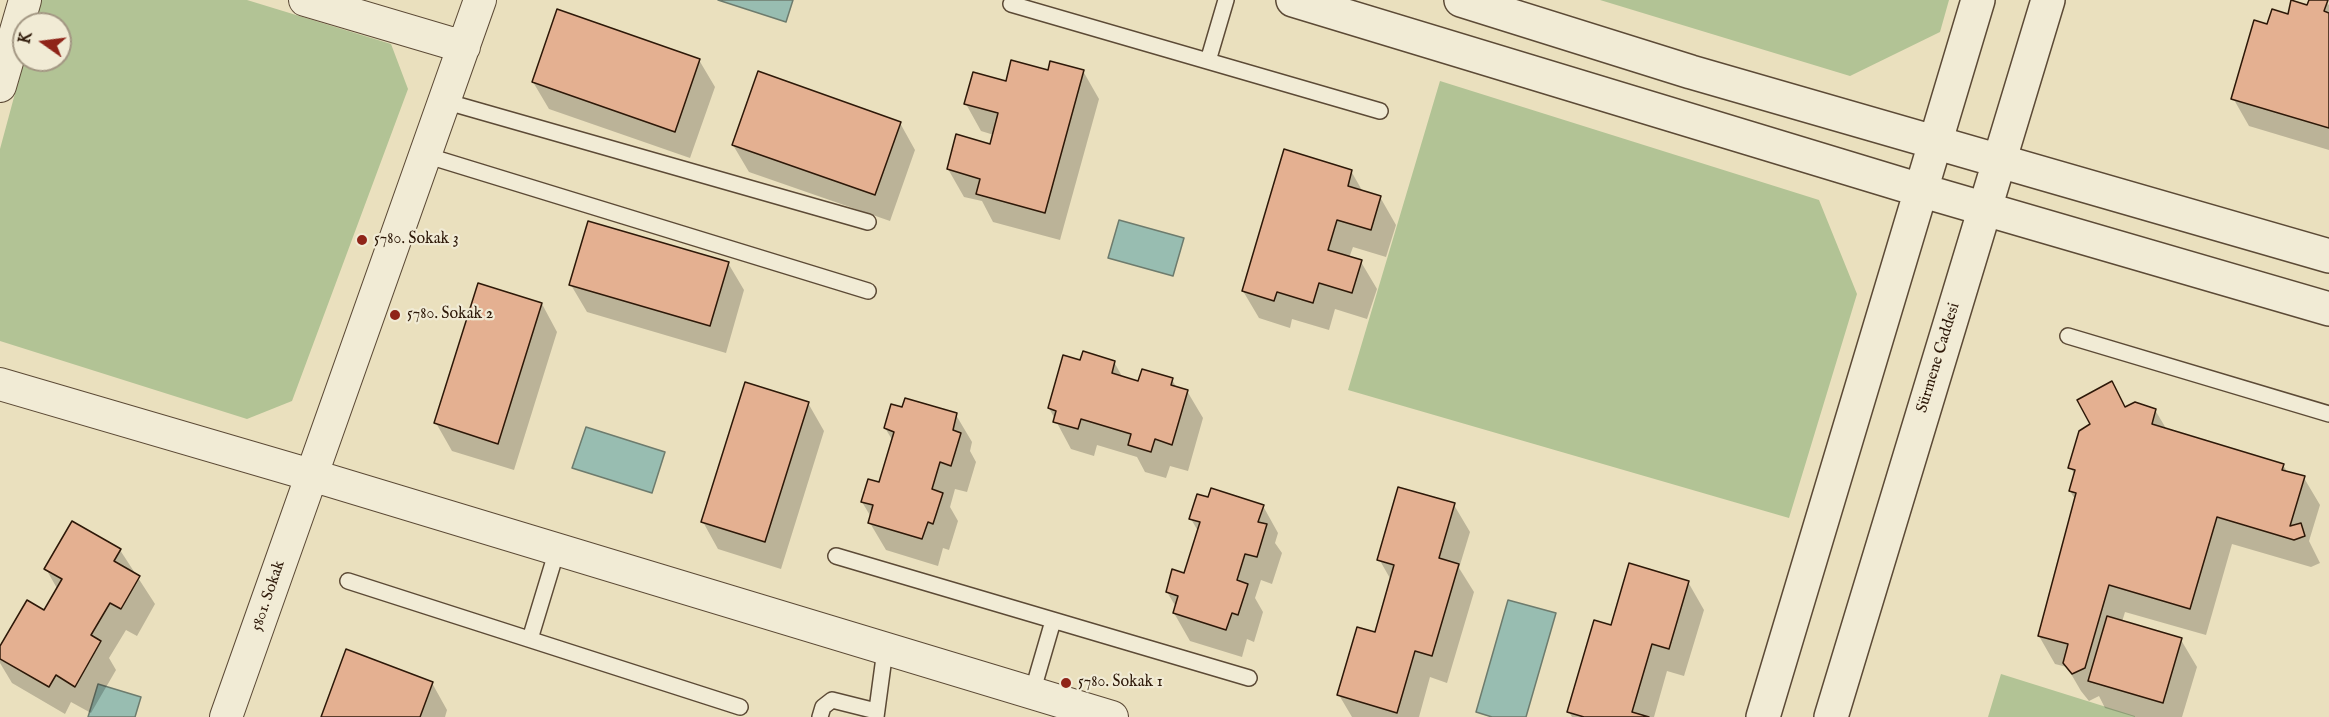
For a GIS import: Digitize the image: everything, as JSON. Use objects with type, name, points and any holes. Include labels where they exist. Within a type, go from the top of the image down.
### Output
[{"type":"street","points":[[0,86],[25,0]]},
{"type":"street","points":[[305,0],[464,47]]},
{"type":"street","name":"5801. Sokak","points":[[226,717],[480,0]]},
{"type":"street","points":[[1293,0],[1920,190],[2329,309]]},
{"type":"street","points":[[1461,0],[1493,5],[1690,72],[2329,256]]},
{"type":"street","points":[[1763,717],[1978,0]]},
{"type":"street","name":"Sürmene Caddesi","points":[[1832,717],[2048,0]]},
{"type":"street","points":[[0,384],[311,475],[1112,717]]},
{"type":"lane","points":[[1208,61],[1226,0]]},
{"type":"lane","points":[[1011,4],[1380,111]]},
{"type":"lane","points":[[444,101],[868,222]]},
{"type":"lane","points":[[425,155],[868,291]]},
{"type":"lane","points":[[2068,336],[2329,414]]},
{"type":"lane","points":[[530,639],[557,550]]},
{"type":"lane","points":[[836,556],[1249,678]]},
{"type":"lane","points":[[348,581],[740,707]]},
{"type":"lane","points":[[1032,693],[1053,621]]},
{"type":"lane","points":[[820,717],[823,707],[832,700],[876,714],[885,650]]},
{"type":"green space","points":[[41,0],[247,0],[391,44],[408,89],[292,401],[247,419],[0,341],[0,149],[21,72],[72,72],[72,12],[38,12]]},
{"type":"green space","points":[[1600,0],[1949,0],[1940,32],[1850,76]]},
{"type":"green space","points":[[1440,81],[1819,200],[1857,294],[1789,518],[1348,390]]},
{"type":"green space","points":[[2001,674],[2135,716],[2135,717],[1988,717]]},
{"type":"water","points":[[718,0],[793,0],[786,22]]},
{"type":"water","points":[[1119,220],[1184,238],[1173,276],[1108,258]]},
{"type":"water","points":[[586,427],[665,452],[652,493],[572,468]]},
{"type":"water","points":[[1508,600],[1556,613],[1526,717],[1492,717],[1476,712]]},
{"type":"water","points":[[98,684],[141,697],[135,717],[88,717]]},
{"type":"building","points":[[2291,0],[2307,5],[2309,0],[2328,0],[2324,11],[2329,13],[2329,128],[2231,99],[2254,20],[2267,24],[2272,9],[2288,14]]},
{"type":"building","points":[[557,9],[700,59],[675,132],[532,82]]},
{"type":"building","points":[[1011,60],[1048,70],[1050,61],[1084,70],[1045,213],[976,194],[980,179],[947,169],[956,134],[990,144],[998,113],[964,104],[973,72],[1006,81]]},
{"type":"building","points":[[758,71],[901,122],[875,195],[732,145]]},
{"type":"building","points":[[1284,149],[1352,170],[1348,186],[1381,196],[1371,230],[1337,220],[1328,250],[1362,260],[1352,293],[1319,283],[1313,303],[1277,292],[1274,301],[1242,291]]},
{"type":"building","points":[[588,221],[729,262],[710,326],[569,285]]},
{"type":"building","points":[[478,283],[542,303],[498,444],[434,423]]},
{"type":"building","points":[[1083,351],[1115,361],[1112,373],[1138,381],[1142,369],[1173,378],[1171,385],[1188,390],[1172,445],[1155,439],[1151,452],[1128,445],[1131,434],[1081,419],[1078,429],[1053,422],[1056,411],[1048,408],[1063,355],[1080,360]]},
{"type":"building","points":[[2112,381],[2125,407],[2135,402],[2156,409],[2152,424],[2284,464],[2282,470],[2305,476],[2290,526],[2301,523],[2305,536],[2294,540],[2217,517],[2190,609],[2109,585],[2085,668],[2072,674],[2063,663],[2068,644],[2038,636],[2076,493],[2069,491],[2075,470],[2068,468],[2079,431],[2090,424],[2077,400]]},
{"type":"building","points":[[745,382],[809,402],[765,542],[701,522]]},
{"type":"building","points":[[905,398],[957,413],[953,430],[961,433],[951,466],[940,462],[932,489],[943,493],[933,524],[928,522],[922,539],[868,523],[873,505],[861,502],[868,479],[879,482],[894,432],[884,428],[891,404],[902,407]]},
{"type":"building","points":[[1398,487],[1455,503],[1439,558],[1459,564],[1432,656],[1415,651],[1397,713],[1337,695],[1357,627],[1375,632],[1394,565],[1377,560]]},
{"type":"building","points":[[1211,488],[1264,505],[1258,522],[1267,524],[1257,557],[1245,554],[1237,580],[1248,584],[1238,615],[1232,613],[1226,630],[1173,613],[1178,596],[1166,592],[1172,569],[1184,573],[1200,522],[1189,519],[1197,494],[1208,497]]},
{"type":"building","points":[[72,521],[121,549],[114,561],[140,576],[121,609],[110,603],[91,635],[101,641],[75,687],[56,675],[49,687],[0,659],[0,646],[27,600],[44,610],[62,579],[44,569]]},
{"type":"building","points":[[1629,563],[1689,581],[1669,649],[1652,644],[1632,712],[1649,717],[1584,717],[1567,712],[1594,620],[1611,625]]},
{"type":"building","points":[[2107,616],[2182,638],[2163,703],[2088,681]]},
{"type":"building","points":[[346,649],[433,682],[420,717],[321,717]]},
{"type":"place","name":"5780. Sokak 3","points":[[362,240]]},
{"type":"place","name":"5780. Sokak 2","points":[[395,315]]},
{"type":"place","name":"5780. Sokak 1","points":[[1066,683]]}]
